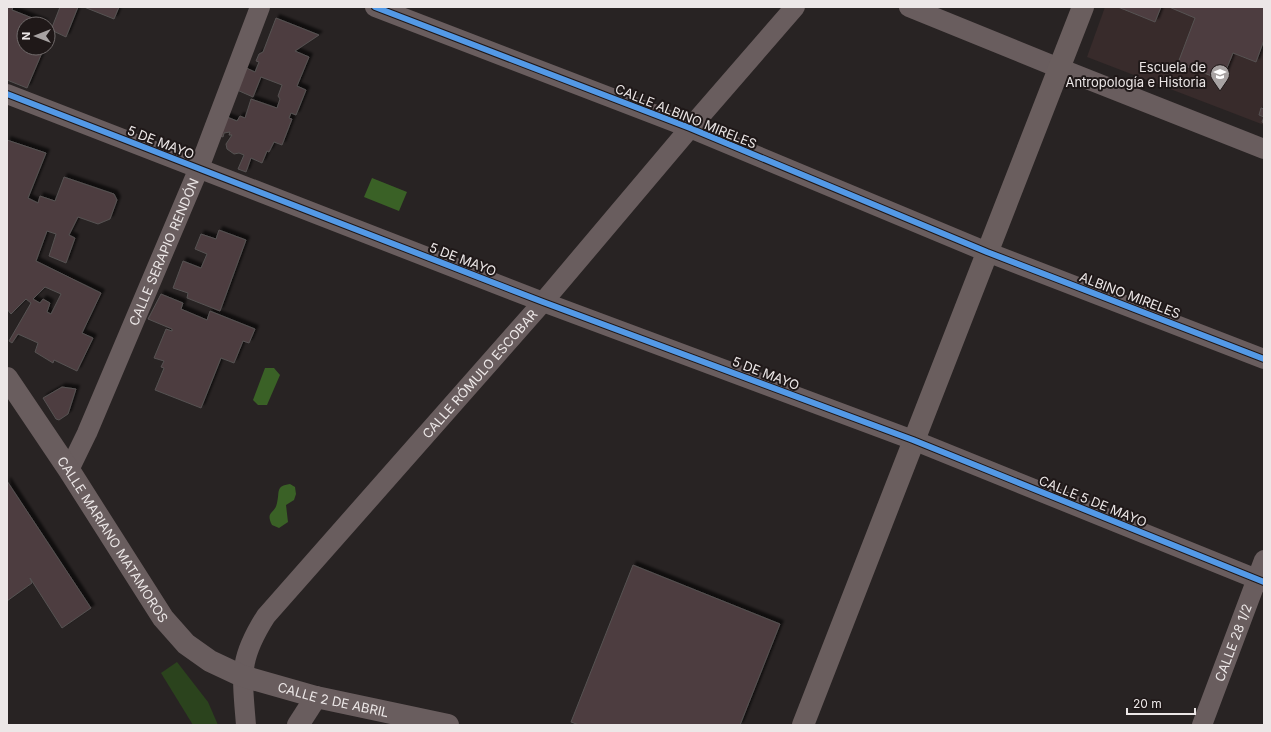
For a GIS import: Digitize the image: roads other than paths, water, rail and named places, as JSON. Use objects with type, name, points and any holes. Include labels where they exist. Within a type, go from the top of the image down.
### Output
[{"type":"main road","points":[[802,725],[1083,7]]},
{"type":"street","name":"CALLE SERAPIO RENDÓN","points":[[68,470],[87,433],[200,168],[260,7]]},
{"type":"street","name":"CALLE ALBINO MIRELES","points":[[375,7],[690,128],[987,252]]},
{"type":"street","name":"CALLE RÓMULO ESCOBAR","points":[[246,725],[242,676],[245,655],[254,635],[266,616],[543,302],[690,128],[795,7]]},
{"type":"street","points":[[910,7],[1059,68],[1264,148]]},
{"type":"street","name":"5 DE MAYO","points":[[7,94],[543,302],[913,440]]},
{"type":"street","name":"ALBINO MIRELES","points":[[987,252],[1264,359]]},
{"type":"street","name":"CALLE MARIANO MATAMOROS","points":[[7,378],[163,618],[186,644],[210,661],[242,676]]},
{"type":"street","name":"CALLE 5 DE MAYO","points":[[913,440],[1260,580]]},
{"type":"street","name":"CALLE 28 1/2","points":[[1202,725],[1260,580],[1264,560]]},
{"type":"street","name":"CALLE 2 DE ABRIL","points":[[242,676],[316,697],[448,725]]},
{"type":"street","points":[[298,725],[316,697]]},
{"type":"place","name":"Escuela de Antropología e Historia","points":[[1220,91]]}]
